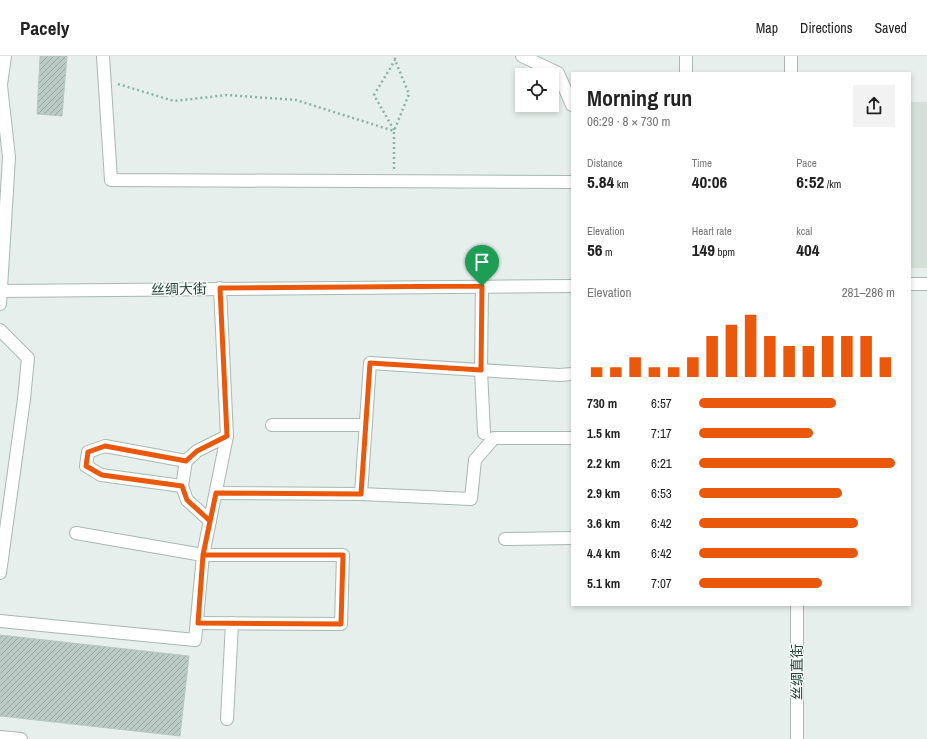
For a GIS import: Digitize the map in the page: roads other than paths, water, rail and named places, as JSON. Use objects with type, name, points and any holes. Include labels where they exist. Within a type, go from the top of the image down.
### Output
[{"type":"street","points":[[0,304],[10,157],[1,91],[5,56]]},
{"type":"street","points":[[103,56],[111,180],[571,182]]},
{"type":"street","points":[[522,56],[558,73],[571,103]]},
{"type":"street","points":[[686,56],[686,72]]},
{"type":"street","points":[[791,56],[791,72]]},
{"type":"street","points":[[911,284],[927,284]]},
{"type":"street","points":[[482,286],[481,370],[484,433]]},
{"type":"street","name":"丝绸大街","points":[[1,291],[571,286]]},
{"type":"street","points":[[0,621],[195,640],[198,623],[203,555],[227,436],[220,288]]},
{"type":"street","points":[[0,330],[28,358],[24,399],[0,574]]},
{"type":"street","points":[[361,494],[370,363],[559,375],[571,374]]},
{"type":"street","points":[[272,425],[366,425]]},
{"type":"street","points":[[210,521],[187,500],[182,486],[186,461],[197,451],[227,436]]},
{"type":"street","points":[[216,493],[361,494],[471,499],[475,460],[494,438],[571,438]]},
{"type":"street","points":[[182,486],[102,475],[86,466],[88,452],[105,446],[186,461]]},
{"type":"street","points":[[76,533],[203,555],[343,555],[341,624],[198,623]]},
{"type":"street","points":[[505,539],[571,538]]},
{"type":"street","name":"丝绸直街","points":[[797,606],[797,739]]},
{"type":"street","points":[[227,719],[232,623]]},
{"type":"street","points":[[0,736],[22,739]]}]
